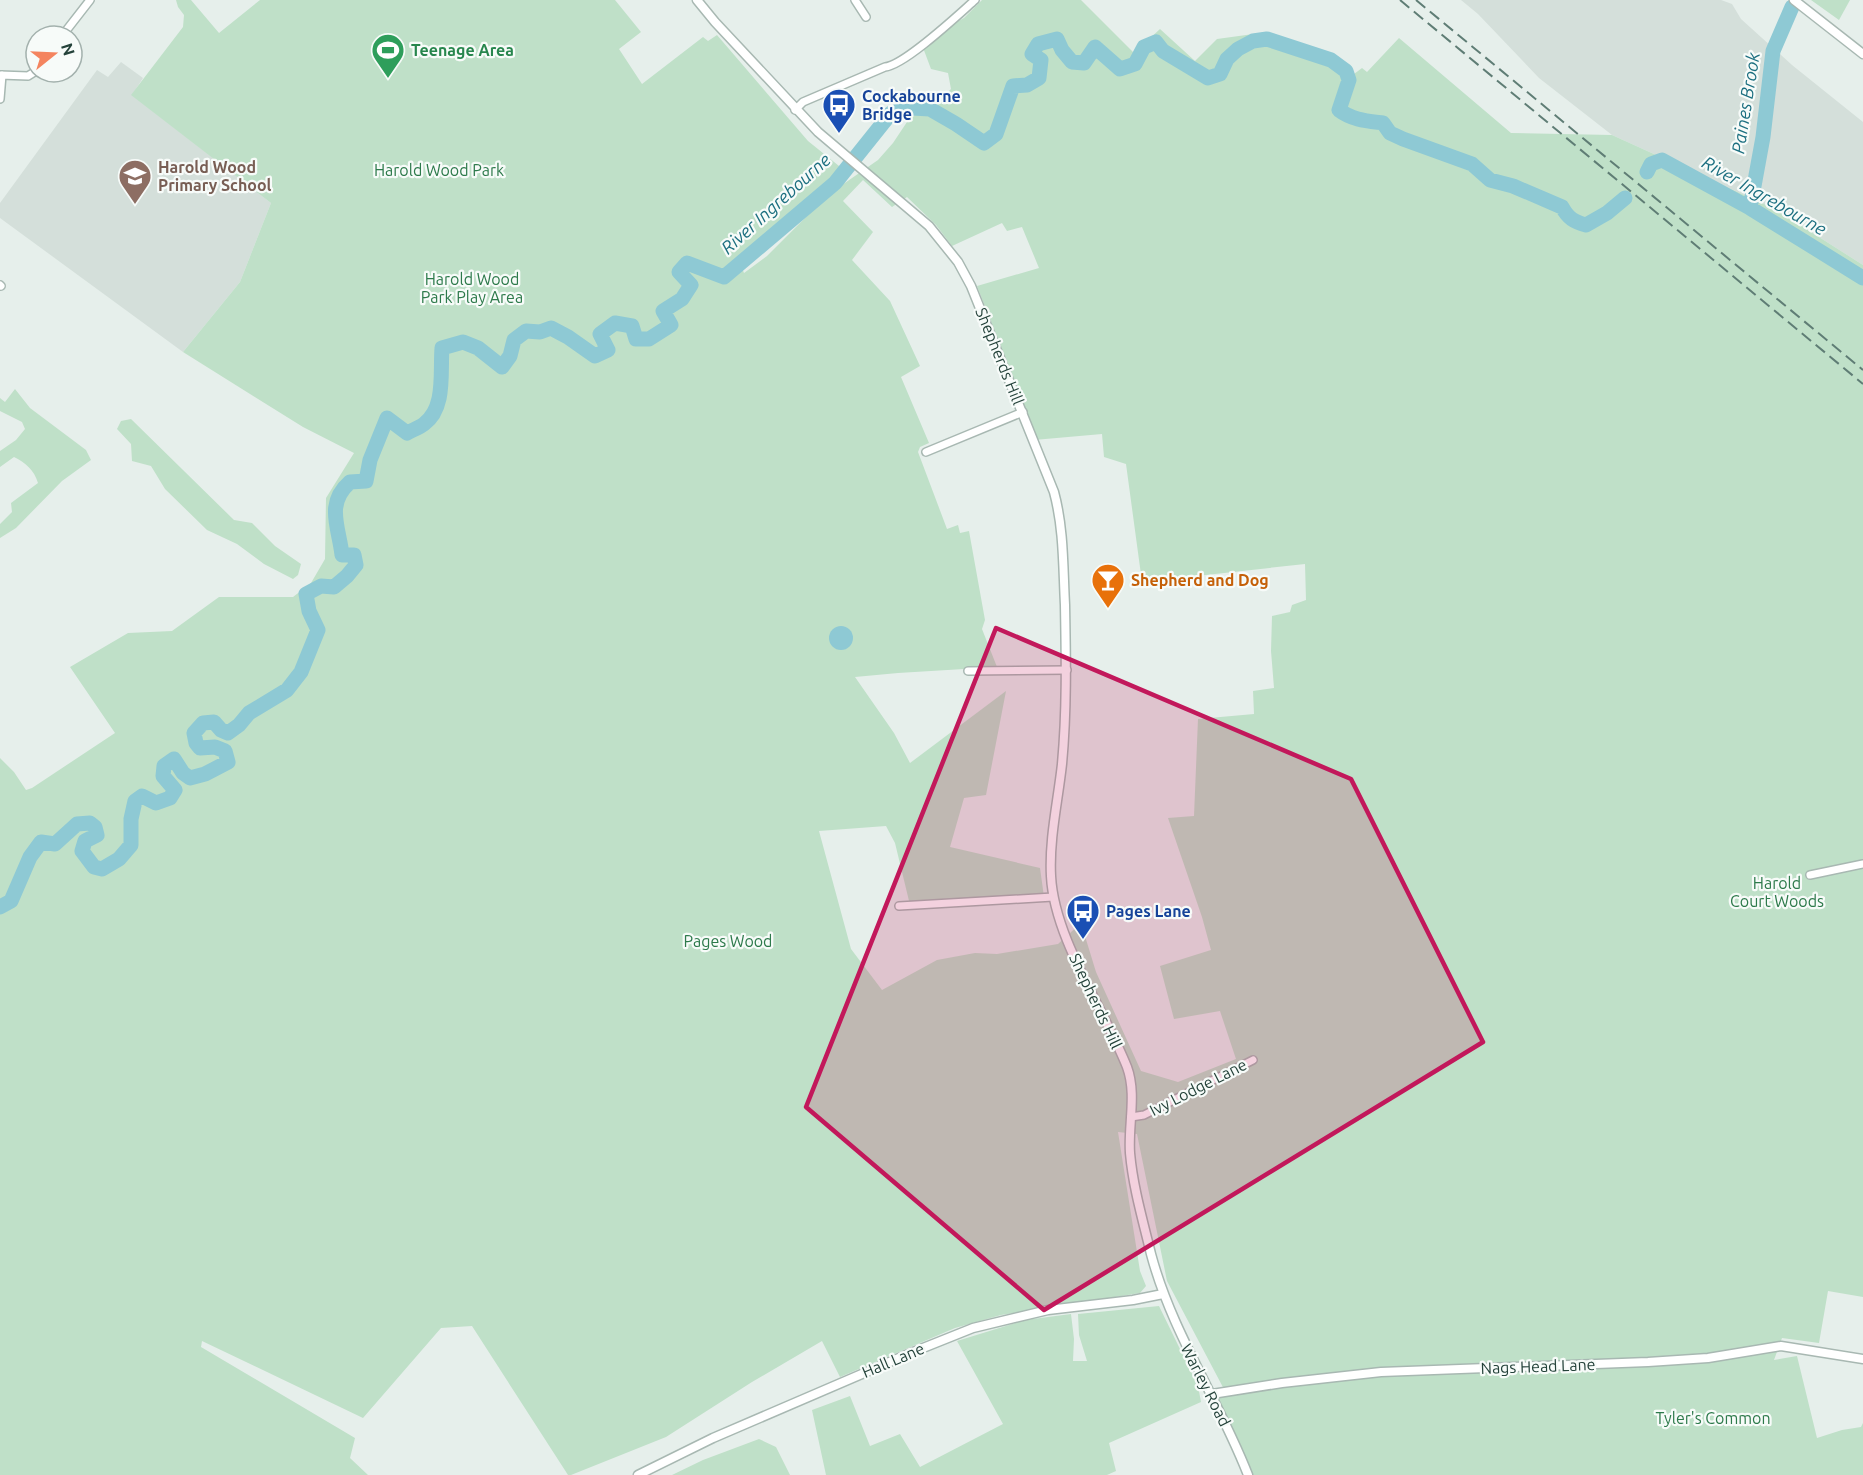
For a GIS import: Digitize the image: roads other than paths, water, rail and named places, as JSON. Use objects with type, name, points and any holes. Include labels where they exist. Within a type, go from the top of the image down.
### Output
[{"type":"street","points":[[71,24],[90,0]]},
{"type":"street","name":"Shepherds Hill","points":[[697,0],[795,110],[837,149],[929,226],[958,262],[971,286],[1054,492],[1059,510],[1067,670],[1063,749],[1051,859],[1053,897],[1069,944],[1128,1069],[1132,1096],[1129,1144],[1133,1176],[1163,1294]]},
{"type":"street","points":[[855,0],[866,17]]},
{"type":"street","points":[[795,110],[803,102],[909,57],[975,0]]},
{"type":"street","points":[[1794,0],[1863,54]]},
{"type":"street","points":[[0,99],[1,75],[24,76]]},
{"type":"street","points":[[926,452],[1023,412]]},
{"type":"street","points":[[968,671],[1067,670]]},
{"type":"street","points":[[1810,875],[1863,864]]},
{"type":"street","points":[[899,906],[1053,897]]},
{"type":"street","name":"Ivy Lodge Lane","points":[[1131,1117],[1144,1115],[1253,1060]]},
{"type":"street","name":"Warley Road","points":[[1163,1294],[1179,1333],[1212,1394],[1248,1475]]},
{"type":"street","name":"Hall Lane","points":[[638,1475],[713,1438],[974,1328],[1048,1310],[1133,1300],[1163,1294]]},
{"type":"street","name":"Nags Head Lane","points":[[1212,1394],[1282,1383],[1381,1372],[1708,1358],[1781,1346],[1863,1359]]},
{"type":"water","points":[[841,626],[850,629],[853,638],[850,647],[841,650],[832,647],[829,638],[832,629]]},
{"type":"waterway","name":"Paines Brook","points":[[1750,208],[1763,137],[1773,51],[1792,7]]},
{"type":"waterway","name":"River Ingrebourne","points":[[0,907],[11,901],[30,857],[41,842],[55,844],[77,824],[90,823],[95,827],[97,835],[85,841],[82,851],[94,867],[102,869],[119,859],[131,845],[131,819],[135,801],[142,796],[156,803],[170,798],[175,790],[163,776],[164,766],[174,759],[183,773],[190,778],[205,774],[228,762],[225,751],[215,747],[200,748],[196,743],[194,733],[203,723],[214,722],[221,730],[228,733],[249,713],[287,690],[301,672],[318,630],[309,611],[306,594],[321,586],[334,587],[356,565],[354,555],[342,555],[336,516],[336,507],[342,490],[350,482],[366,481],[370,460],[387,418],[407,433],[431,417],[439,400],[442,348],[463,342],[478,348],[502,367],[510,356],[514,340],[526,331],[540,332],[551,328],[595,356],[608,350],[600,334],[615,323],[632,326],[636,339],[649,339],[671,325],[663,311],[682,299],[691,285],[679,272],[687,263],[724,277],[835,183],[891,113],[912,108],[930,109],[984,143],[996,134],[1013,86],[1027,85],[1039,78],[1041,60],[1032,54],[1038,44],[1057,39],[1062,50],[1072,62],[1084,63],[1095,47],[1120,69],[1135,64],[1144,47],[1156,42],[1163,51],[1208,78],[1220,74],[1227,59],[1238,49],[1253,41],[1267,39],[1331,60],[1346,71],[1349,80],[1339,110],[1349,116],[1383,123],[1390,133],[1403,139],[1472,164],[1490,180],[1513,186],[1562,207],[1569,217],[1578,222],[1586,225],[1607,213],[1625,198]]},
{"type":"waterway","name":"River Ingrebourne","points":[[1647,172],[1651,164],[1662,160],[1750,208],[1863,278]]},
{"type":"railway","points":[[1400,0],[1863,384]]},
{"type":"railway","points":[[1416,0],[1863,370]]},
{"type":"place","name":"Teenage Area","points":[[388,79]]},
{"type":"place","name":"Cockabourne Bridge","points":[[839,134]]},
{"type":"place","name":"Harold Wood Primary School","points":[[135,205]]},
{"type":"place","name":"Shepherd and Dog","points":[[1108,609]]},
{"type":"place","name":"Pages Lane","points":[[1083,940]]},
{"type":"park label","name":"Harold Wood Park","points":[[439,170]]},
{"type":"park label","name":"Harold Wood Park Play Area","points":[[472,288]]},
{"type":"park label","name":"Harold Court Woods","points":[[1777,892]]},
{"type":"park label","name":"Pages Wood","points":[[728,941]]},
{"type":"park label","name":"Tyler's Common","points":[[1713,1418]]}]
